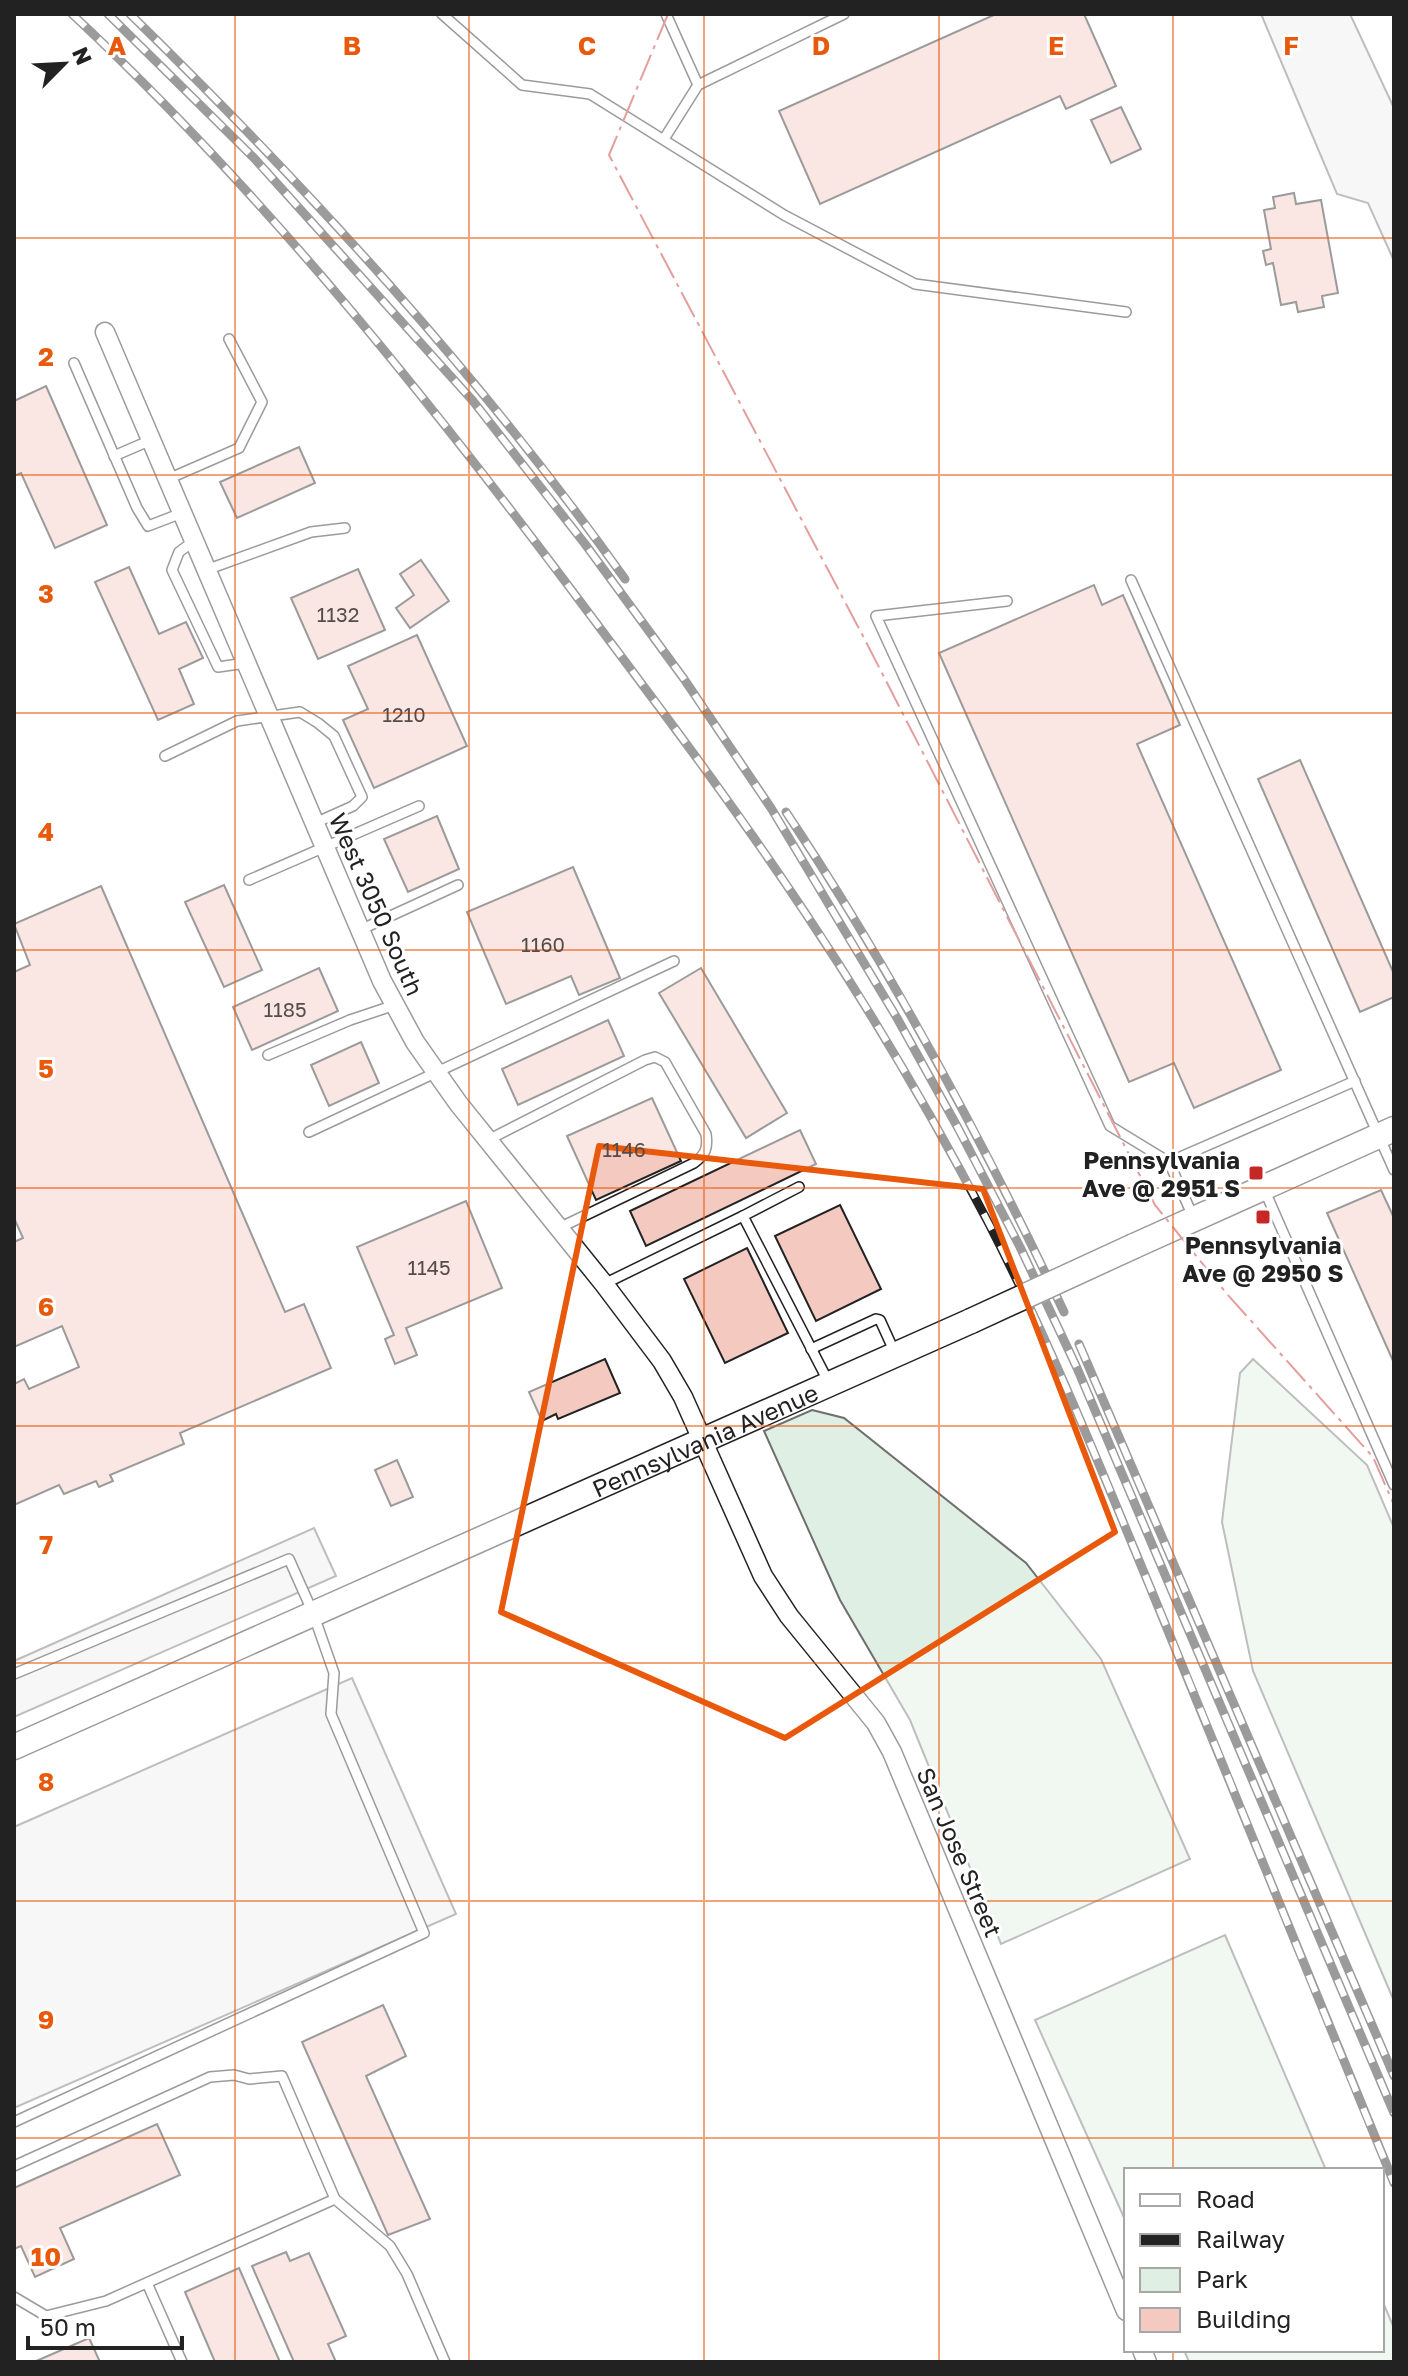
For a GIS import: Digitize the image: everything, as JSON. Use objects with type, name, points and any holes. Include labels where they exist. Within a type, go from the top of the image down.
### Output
[{"type":"street","name":"West 3050 South","points":[[105,332],[324,847],[395,1005],[415,1042],[437,1073],[662,1361],[702,1439]]},
{"type":"street","name":"Pennsylvania Avenue","points":[[14,1747],[971,1321],[1387,1132]]},
{"type":"street","name":"San Jose Street","points":[[702,1439],[763,1576],[789,1616],[876,1723],[892,1752],[1124,2306]]},
{"type":"lane","points":[[442,14],[522,85],[590,94],[784,215],[915,284],[1126,312]]},
{"type":"lane","points":[[666,14],[698,85]]},
{"type":"lane","points":[[664,139],[698,85],[844,14]]},
{"type":"lane","points":[[168,479],[239,448],[262,402],[229,339]]},
{"type":"lane","points":[[74,363],[137,508],[148,526],[182,513]]},
{"type":"lane","points":[[114,456],[151,440]]},
{"type":"lane","points":[[206,570],[311,532],[345,528]]},
{"type":"lane","points":[[194,541],[179,552],[172,570],[218,667],[246,663]]},
{"type":"lane","points":[[1131,580],[1355,1081],[1387,1132],[1394,1170]]},
{"type":"lane","points":[[1007,601],[876,616],[1110,1126],[1169,1162],[1195,1220]]},
{"type":"lane","points":[[165,756],[237,721],[300,712],[334,736],[362,797],[353,806],[315,823]]},
{"type":"lane","points":[[249,880],[419,806]]},
{"type":"lane","points":[[360,930],[458,885]]},
{"type":"lane","points":[[309,1132],[674,961]]},
{"type":"lane","points":[[268,1055],[350,1020],[395,1005]]},
{"type":"lane","points":[[488,1140],[645,1060],[655,1057],[665,1062],[706,1134],[708,1144],[704,1155],[694,1163],[559,1228]]},
{"type":"lane","points":[[1169,1162],[1355,1081]]},
{"type":"lane","points":[[604,1284],[799,1187]]},
{"type":"lane","points":[[1264,1189],[1391,1468],[1394,1485]]},
{"type":"lane","points":[[743,1216],[829,1384]]},
{"type":"lane","points":[[811,1349],[876,1319],[880,1320],[896,1354]]},
{"type":"lane","points":[[14,1674],[289,1559],[313,1613],[334,1673],[331,1714],[424,1933],[14,2122]]},
{"type":"lane","points":[[14,2166],[210,2077],[234,2075],[249,2079],[282,2076],[335,2199],[390,2246],[407,2274],[445,2362]]},
{"type":"lane","points":[[14,2297],[46,2316],[106,2301],[335,2199]]},
{"type":"lane","points":[[147,2283],[182,2362]]},
{"type":"highlighted area","points":[[599,1146],[983,1189],[1115,1532],[785,1738],[501,1612]]},
{"type":"green space","points":[[1253,1359],[1367,1465],[1394,1528],[1394,2001],[1253,1671],[1222,1522],[1240,1373]]},
{"type":"green space","points":[[812,1410],[844,1418],[1026,1563],[1101,1659],[1190,1859],[1001,1944],[910,1720],[840,1600],[764,1431]]},
{"type":"green space","points":[[1225,1935],[1325,2168],[1124,2168],[1124,2218],[1035,2020]]},
{"type":"green space","points":[[1384,2305],[1394,2328],[1394,2362],[1189,2362],[1185,2352],[1384,2352]]},
{"type":"shaded area","points":[[1261,14],[1350,14],[1394,108],[1394,261],[1368,203],[1337,194]]},
{"type":"shaded area","points":[[314,1528],[336,1576],[14,1717],[14,1661]]},
{"type":"shaded area","points":[[352,1678],[456,1914],[14,2108],[14,1827]]},
{"type":"building","points":[[996,14],[1084,14],[1116,86],[1066,109],[1060,96],[820,204],[779,111]]},
{"type":"building","points":[[1121,107],[1141,149],[1111,163],[1091,120]]},
{"type":"building","points":[[1294,193],[1296,204],[1321,200],[1338,293],[1322,296],[1324,307],[1298,312],[1296,302],[1281,305],[1273,263],[1266,265],[1263,251],[1271,249],[1264,210],[1275,208],[1273,197]]},
{"type":"building","points":[[46,386],[107,525],[55,548],[21,473],[14,476],[14,401]]},
{"type":"building","points":[[299,447],[315,483],[237,518],[220,482]]},
{"type":"building","points":[[421,560],[449,601],[410,628],[396,608],[414,595],[400,574]]},
{"type":"building","points":[[129,567],[159,634],[186,622],[203,658],[179,669],[194,704],[158,720],[95,582]]},
{"type":"building","points":[[358,569],[385,630],[318,659],[291,598]]},
{"type":"building","points":[[1094,585],[1102,605],[1123,595],[1180,725],[1137,744],[1281,1070],[1194,1108],[1174,1063],[1129,1082],[939,653]]},
{"type":"building","points":[[417,635],[467,746],[374,788],[343,720],[368,709],[348,666]]},
{"type":"building","points":[[1300,760],[1394,974],[1394,997],[1360,1012],[1258,779]]},
{"type":"building","points":[[437,816],[459,869],[408,892],[384,839]]},
{"type":"building","points":[[573,867],[620,978],[579,995],[571,976],[506,1004],[467,912]]},
{"type":"building","points":[[224,885],[262,970],[224,987],[185,902]]},
{"type":"building","points":[[101,886],[285,1312],[304,1304],[331,1368],[180,1433],[184,1444],[110,1475],[113,1481],[99,1487],[96,1481],[64,1494],[59,1485],[14,1505],[14,1384],[24,1379],[29,1389],[79,1367],[62,1326],[14,1347],[14,1242],[23,1238],[14,1218],[14,972],[30,965],[14,924]]},
{"type":"building","points":[[319,968],[338,1011],[252,1050],[233,1007]]},
{"type":"building","points":[[701,968],[787,1113],[746,1138],[659,993]]},
{"type":"building","points":[[608,1020],[624,1056],[518,1105],[502,1069]]},
{"type":"building","points":[[361,1042],[379,1083],[329,1106],[311,1065]]},
{"type":"building","points":[[652,1098],[681,1161],[596,1200],[567,1136]]},
{"type":"building","points":[[800,1130],[816,1164],[646,1246],[630,1211]]},
{"type":"building","points":[[1381,1190],[1394,1218],[1394,1363],[1327,1213]]},
{"type":"building","points":[[466,1201],[502,1288],[406,1328],[417,1355],[395,1364],[385,1339],[394,1335],[357,1247]]},
{"type":"building","points":[[840,1205],[881,1289],[816,1321],[775,1236]]},
{"type":"building","points":[[747,1248],[788,1333],[725,1363],[684,1279]]},
{"type":"building","points":[[605,1359],[620,1393],[558,1419],[556,1414],[542,1421],[529,1392]]},
{"type":"building","points":[[397,1460],[413,1497],[391,1506],[375,1470]]},
{"type":"building","points":[[383,2005],[406,2056],[366,2076],[430,2219],[388,2235],[302,2042]]},
{"type":"building","points":[[157,2124],[180,2175],[60,2228],[74,2259],[35,2277],[21,2246],[14,2249],[14,2188]]},
{"type":"building","points":[[286,2252],[290,2261],[309,2253],[346,2336],[328,2344],[336,2362],[294,2362],[252,2266]]},
{"type":"building","points":[[239,2268],[280,2362],[215,2362],[185,2292]]},
{"type":"building","points":[[89,2338],[100,2362],[34,2362]]},
{"type":"railway","points":[[72,14],[143,82],[277,225],[342,299],[466,452],[724,796],[804,911],[877,1025],[988,1222],[1053,1357],[1394,2183]]},
{"type":"railway","points":[[108,14],[254,158],[473,401],[585,544],[684,679],[771,808],[897,1018],[1020,1247],[1077,1368],[1394,2113]]},
{"type":"railway","points":[[130,14],[262,147],[390,285],[511,429],[625,579]]},
{"type":"railway","points":[[786,812],[899,994],[1001,1183],[1064,1312]]},
{"type":"railway","points":[[1079,1344],[1394,2076]]},
{"type":"power","points":[[668,14],[609,155],[864,638],[1155,1205],[1227,1294],[1373,1457],[1394,1505]]},
{"type":"place","name":"Pennsylvania Ave @ 2951 S","points":[[1256,1173]]},
{"type":"place","name":"Pennsylvania Ave @ 2950 S","points":[[1263,1217]]}]
